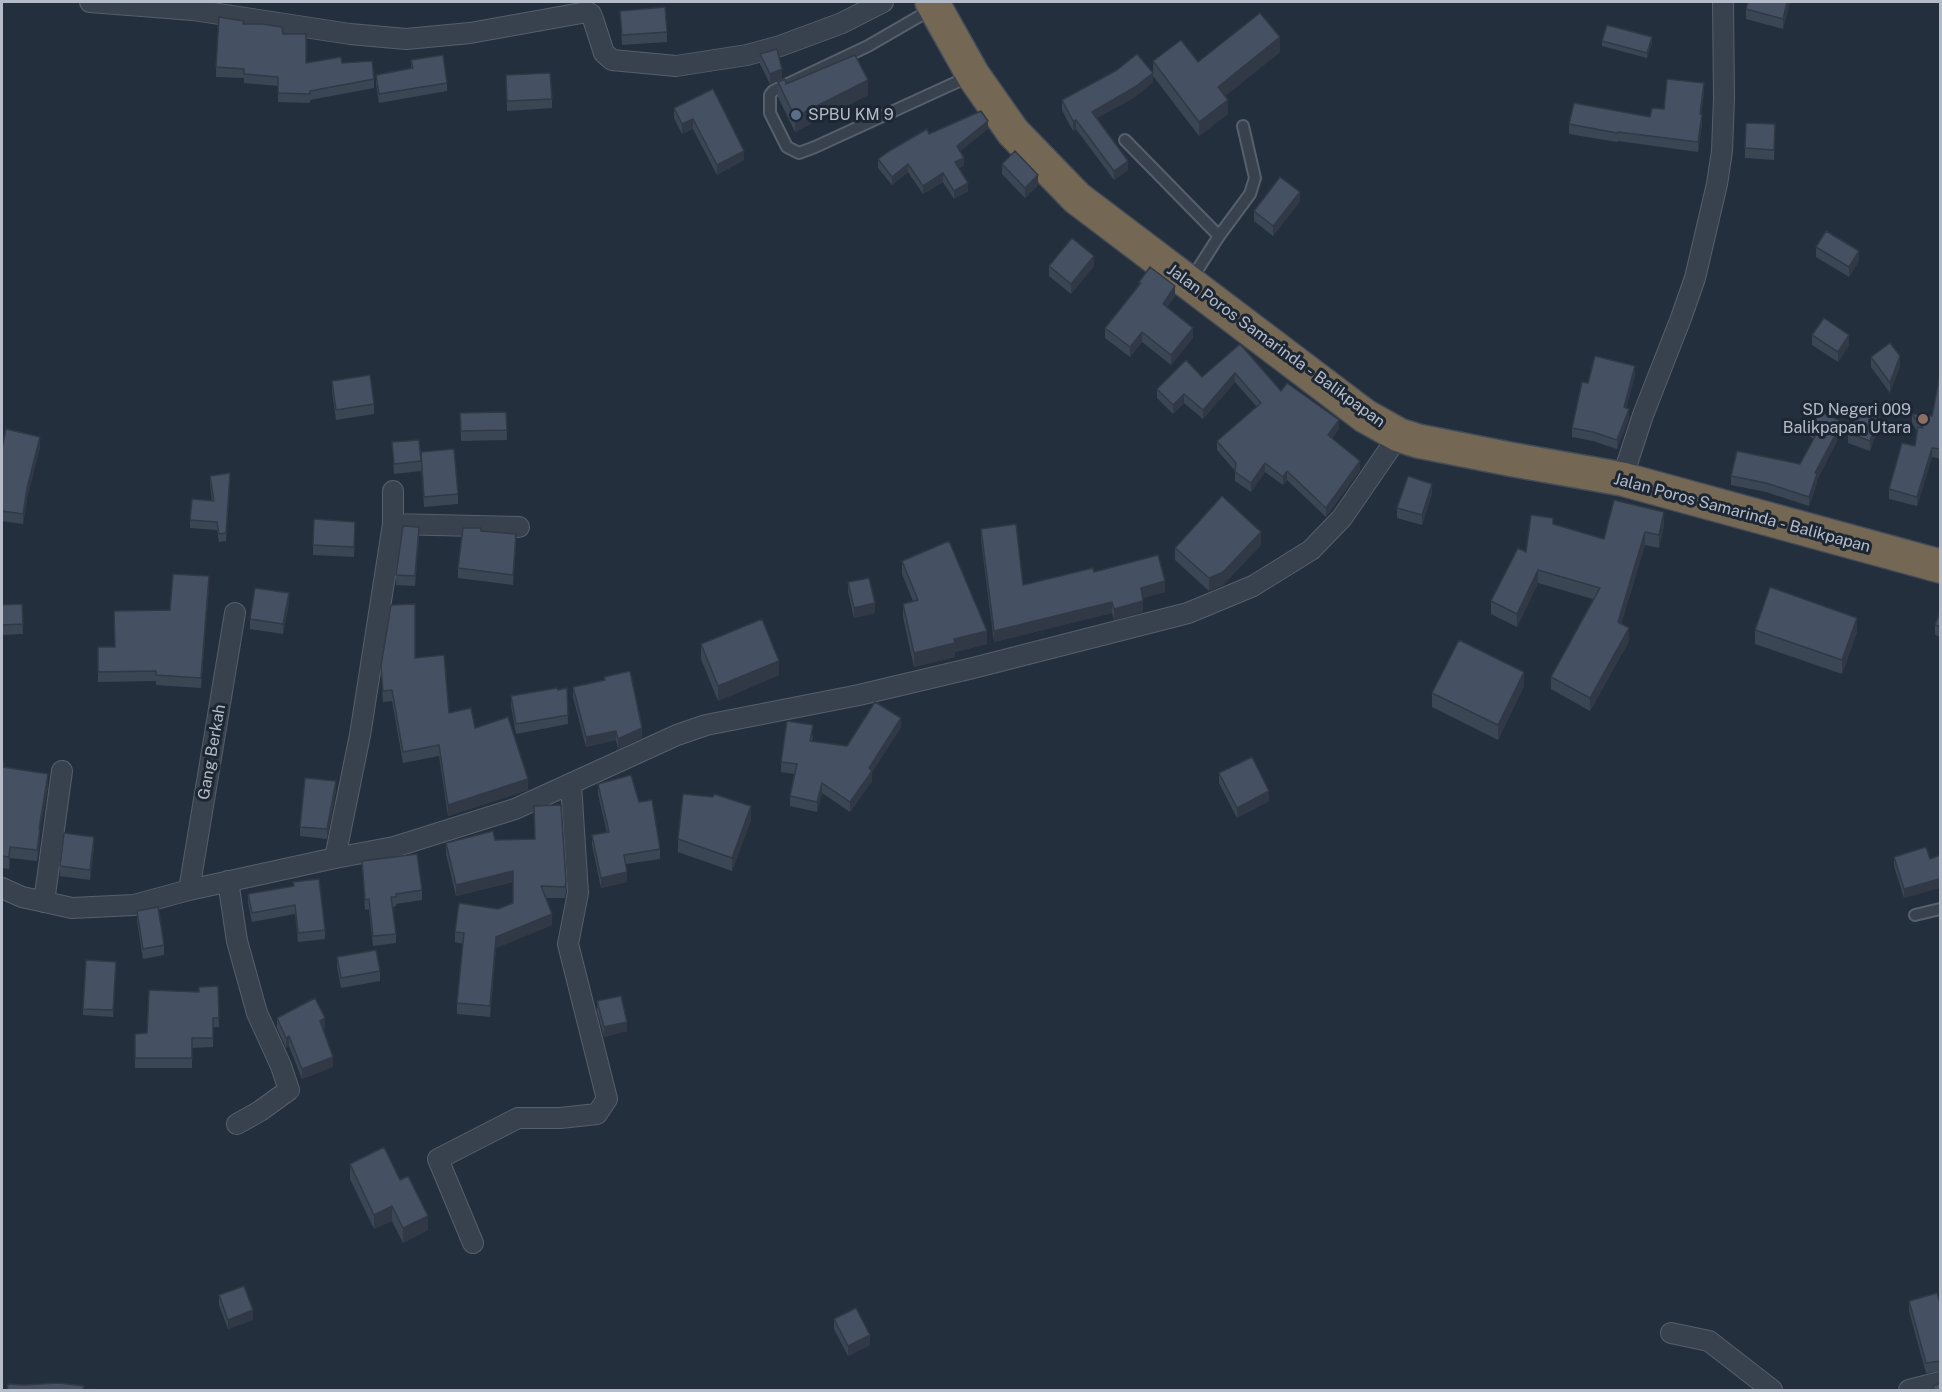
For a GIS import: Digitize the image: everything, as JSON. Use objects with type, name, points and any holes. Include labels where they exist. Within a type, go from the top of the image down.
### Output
[{"type":"highway","name":"Jalan Poros Samarinda - Balikpapan","points":[[934,4],[973,75],[1013,132],[1077,198],[1365,416],[1399,435],[1475,452],[1622,479],[1941,566]]},
{"type":"street","points":[[90,2],[193,10],[350,34],[406,39],[470,33],[587,12],[591,14],[604,53],[612,60],[634,64],[676,66],[747,55],[780,46],[842,22],[883,2]]},
{"type":"street","points":[[1622,479],[1643,415],[1695,278],[1717,184],[1722,150],[1724,2]]},
{"type":"street","points":[[2,888],[22,897],[72,908],[134,905],[228,881],[393,847],[515,808],[678,735],[706,725],[858,695],[1188,614],[1253,586],[1311,550],[1342,518],[1399,435]]},
{"type":"street","points":[[335,858],[360,735],[393,524],[393,491]]},
{"type":"street","points":[[393,524],[519,527]]},
{"type":"street","name":"Gang Berkah","points":[[189,890],[235,613]]},
{"type":"street","points":[[44,902],[62,771]]},
{"type":"street","points":[[473,1243],[438,1159],[518,1118],[560,1118],[597,1114],[607,1099],[568,944],[578,893],[571,784]]},
{"type":"street","points":[[228,881],[237,941],[254,1002],[289,1090],[237,1124]]},
{"type":"street","points":[[1671,1333],[1708,1341],[1772,1390]]},
{"type":"street","points":[[1909,1390],[1941,1382]]},
{"type":"lane","points":[[934,4],[868,46],[773,91],[770,95],[770,113],[787,147],[799,153],[815,147],[973,75]]},
{"type":"lane","points":[[1190,283],[1219,236],[1250,194],[1255,178],[1243,126]]},
{"type":"lane","points":[[1125,140],[1219,236]]},
{"type":"lane","points":[[1915,915],[1941,909]]},
{"type":"building","points":[[1748,2],[1787,2],[1783,19],[1746,9]]},
{"type":"building","points":[[665,7],[667,32],[622,35],[620,11]]},
{"type":"building","points":[[1260,13],[1280,37],[1218,87],[1228,100],[1199,122],[1153,61],[1181,40],[1198,62]]},
{"type":"building","points":[[219,17],[244,21],[243,24],[282,27],[283,34],[306,34],[306,63],[341,57],[342,63],[372,61],[374,79],[310,91],[310,94],[278,93],[278,77],[244,74],[244,69],[216,67]]},
{"type":"building","points":[[1607,25],[1652,37],[1647,53],[1602,41]]},
{"type":"building","points":[[777,49],[782,69],[770,74],[760,54]]},
{"type":"building","points":[[1137,54],[1153,73],[1135,87],[1092,112],[1128,161],[1114,171],[1076,120],[1073,121],[1062,100],[1117,70]]},
{"type":"building","points":[[443,55],[447,83],[379,94],[376,75],[413,68],[411,60]]},
{"type":"building","points":[[855,55],[868,80],[795,117],[778,82],[785,79],[786,84]]},
{"type":"building","points":[[550,73],[552,99],[507,101],[506,75]]},
{"type":"building","points":[[1667,79],[1704,83],[1698,142],[1617,133],[1569,124],[1574,103],[1650,117],[1652,108],[1664,109]]},
{"type":"building","points":[[713,89],[744,151],[717,165],[693,119],[682,124],[674,108]]},
{"type":"building","points":[[981,111],[988,121],[957,146],[964,158],[955,162],[968,183],[954,191],[943,173],[923,186],[908,164],[892,177],[878,159],[927,129],[929,134]]},
{"type":"building","points":[[1746,123],[1775,124],[1774,150],[1745,148]]},
{"type":"building","points":[[1015,151],[1038,175],[1025,188],[1002,164]]},
{"type":"building","points":[[1280,177],[1300,192],[1273,226],[1254,211]]},
{"type":"building","points":[[1826,231],[1859,251],[1849,267],[1816,247]]},
{"type":"building","points":[[1072,238],[1094,256],[1071,284],[1049,266]]},
{"type":"building","points":[[1150,267],[1175,286],[1163,304],[1193,328],[1171,355],[1142,332],[1130,347],[1105,328],[1141,283],[1139,282]]},
{"type":"building","points":[[1824,318],[1849,335],[1838,352],[1812,335]]},
{"type":"building","points":[[1890,343],[1900,356],[1890,383],[1871,357]]},
{"type":"building","points":[[1240,344],[1281,391],[1287,383],[1339,420],[1328,435],[1360,461],[1326,508],[1287,471],[1283,477],[1265,463],[1251,483],[1235,472],[1236,463],[1217,441],[1261,403],[1235,373],[1203,410],[1184,394],[1173,405],[1157,389],[1186,360],[1202,377]]},
{"type":"building","points":[[1595,356],[1635,366],[1624,407],[1629,409],[1617,440],[1572,428],[1582,382],[1588,383]]},
{"type":"building","points":[[1941,370],[1941,449],[1932,448],[1917,497],[1889,489],[1902,443],[1915,446],[1918,427],[1923,428],[1912,414],[1932,416]]},
{"type":"building","points":[[370,375],[374,404],[336,410],[332,381]]},
{"type":"building","points":[[1857,406],[1880,413],[1870,441],[1848,433]]},
{"type":"building","points":[[1817,410],[1842,422],[1815,473],[1817,474],[1809,497],[1766,483],[1731,476],[1737,451],[1800,464],[1818,431],[1809,427]]},
{"type":"building","points":[[506,412],[507,430],[461,431],[460,413]]},
{"type":"building","points":[[6,429],[40,437],[23,514],[2,511],[2,448]]},
{"type":"building","points":[[419,440],[421,461],[394,464],[392,442]]},
{"type":"building","points":[[454,449],[458,494],[424,497],[421,452]]},
{"type":"building","points":[[230,473],[226,533],[219,534],[217,522],[190,520],[192,499],[214,501],[210,476]]},
{"type":"building","points":[[1408,476],[1432,484],[1422,515],[1397,508]]},
{"type":"building","points":[[1222,496],[1261,532],[1223,572],[1209,578],[1175,548]]},
{"type":"building","points":[[1614,500],[1664,512],[1659,535],[1645,532],[1618,622],[1629,628],[1590,698],[1551,677],[1600,588],[1538,570],[1517,614],[1491,601],[1518,548],[1526,552],[1531,515],[1553,518],[1553,524],[1604,539]]},
{"type":"building","points":[[314,519],[355,522],[354,547],[313,545]]},
{"type":"building","points":[[1016,524],[1023,585],[1093,568],[1094,572],[1158,555],[1165,581],[1141,588],[1143,601],[1114,609],[1112,602],[994,631],[981,529]]},
{"type":"building","points":[[403,526],[419,527],[415,576],[396,575]]},
{"type":"building","points":[[463,528],[481,528],[481,531],[516,534],[513,575],[458,568]]},
{"type":"building","points":[[949,541],[987,631],[954,639],[955,643],[914,653],[903,604],[918,600],[902,561]]},
{"type":"building","points":[[173,574],[209,576],[201,678],[156,675],[156,671],[98,672],[98,647],[115,647],[114,611],[170,610]]},
{"type":"building","points":[[869,578],[875,603],[854,608],[848,582]]},
{"type":"building","points":[[1770,587],[1857,618],[1842,660],[1755,630]]},
{"type":"building","points":[[255,588],[289,593],[283,624],[250,619]]},
{"type":"building","points":[[22,604],[23,624],[2,625],[2,605]]},
{"type":"building","points":[[415,604],[415,658],[444,655],[449,713],[471,708],[475,728],[508,717],[528,779],[448,805],[439,745],[403,752],[392,690],[383,691],[381,666],[391,605]]},
{"type":"building","points":[[1941,610],[1941,627],[1935,625]]},
{"type":"building","points":[[762,619],[779,661],[718,686],[701,644]]},
{"type":"building","points":[[1459,640],[1524,672],[1498,725],[1432,693]]},
{"type":"building","points":[[630,671],[642,728],[618,739],[616,731],[586,737],[573,687],[605,680],[604,677]]},
{"type":"building","points":[[557,688],[558,690],[567,688],[568,715],[516,724],[511,696]]},
{"type":"building","points":[[875,702],[901,718],[869,768],[872,771],[850,802],[822,783],[817,802],[790,796],[797,764],[781,762],[787,721],[813,725],[810,741],[847,746]]},
{"type":"building","points":[[1252,757],[1269,791],[1237,808],[1219,773]]},
{"type":"building","points":[[2,763],[4,763],[3,767],[48,774],[37,850],[10,847],[9,857],[2,856]]},
{"type":"building","points":[[631,775],[639,802],[652,800],[660,849],[624,855],[627,872],[601,878],[592,835],[609,832],[598,784]]},
{"type":"building","points":[[305,778],[336,781],[327,829],[300,827]]},
{"type":"building","points":[[683,794],[713,797],[714,794],[751,806],[732,858],[678,839]]},
{"type":"building","points":[[561,805],[565,887],[541,886],[552,914],[496,937],[490,1006],[457,1003],[464,933],[455,932],[459,903],[498,909],[513,903],[513,871],[456,885],[446,843],[493,831],[495,840],[535,839],[534,806]]},
{"type":"building","points":[[64,833],[94,837],[90,870],[60,866]]},
{"type":"building","points":[[1926,847],[1930,859],[1941,855],[1941,883],[1939,879],[1904,889],[1894,857]]},
{"type":"building","points":[[417,854],[422,890],[396,894],[396,897],[391,897],[396,934],[373,936],[369,899],[365,900],[362,861]]},
{"type":"building","points":[[319,879],[325,930],[298,933],[295,905],[252,913],[248,894],[294,886],[293,882]]},
{"type":"building","points":[[158,907],[164,945],[143,949],[137,911]]},
{"type":"building","points":[[376,950],[380,971],[341,978],[337,957]]},
{"type":"building","points":[[86,960],[116,962],[113,1010],[83,1009]]},
{"type":"building","points":[[218,986],[219,1018],[213,1018],[213,1038],[192,1038],[192,1058],[135,1058],[135,1034],[147,1033],[149,990],[199,992],[199,987]]},
{"type":"building","points":[[621,996],[627,1022],[604,1027],[597,1001]]},
{"type":"building","points":[[315,998],[325,1018],[320,1021],[333,1057],[302,1069],[289,1036],[286,1038],[277,1018]]},
{"type":"building","points":[[384,1147],[400,1180],[408,1176],[428,1216],[403,1228],[392,1206],[374,1215],[350,1164]]},
{"type":"building","points":[[244,1286],[253,1310],[228,1320],[219,1295]]},
{"type":"building","points":[[1937,1293],[1941,1307],[1941,1361],[1926,1363],[1909,1301]]},
{"type":"building","points":[[856,1308],[870,1335],[848,1346],[834,1319]]},
{"type":"building","points":[[59,1383],[84,1386],[83,1389],[105,1390],[7,1390],[8,1384]]},
{"type":"building","points":[[1941,1383],[1941,1390],[1934,1390],[1933,1386]]},
{"type":"place","name":"SPBU KM 9","points":[[796,115]]},
{"type":"place","name":"SD Negeri 009 Balikpapan Utara","points":[[1923,419]]}]
